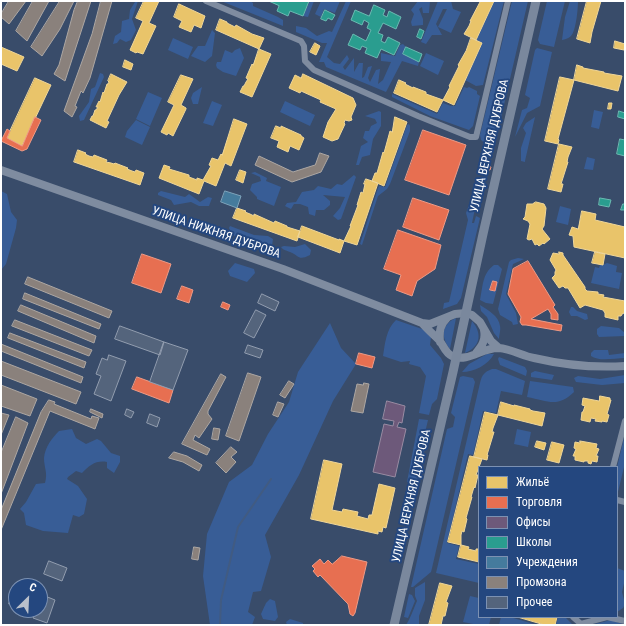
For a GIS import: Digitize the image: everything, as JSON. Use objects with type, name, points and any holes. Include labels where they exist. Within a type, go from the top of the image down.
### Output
[{"type":"main road","name":"УЛИЦА ВЕРХНЯЯ ДУБРОВА","points":[[394,625],[453,372],[536,1]]},
{"type":"street","points":[[206,1],[301,41],[304,46],[305,61],[314,70],[423,118],[470,137],[476,137],[508,1]]},
{"type":"street","name":"УЛИЦА НИЖНЯЯ ДУБРОВА","points":[[1,170],[283,269],[422,323],[440,342],[444,350]]},
{"type":"street","points":[[469,297],[471,306],[491,341],[499,348]]},
{"type":"street","name":"УЛИЦА ВЕРХНЯЯ ДУБРОВА","points":[[440,342],[440,330],[443,323],[464,306],[469,297]]},
{"type":"street","points":[[422,323],[430,324],[451,315],[466,313],[472,315],[482,325],[485,338],[482,347],[474,355],[463,361],[453,372]]},
{"type":"street","points":[[444,350],[451,356],[462,358],[487,350],[499,348],[560,364],[612,367],[625,366]]},
{"type":"street","points":[[444,350],[449,359],[453,372]]},
{"type":"street","points":[[613,466],[625,420]]},
{"type":"street","points":[[581,624],[603,618]]},
{"type":"street","points":[[612,618],[625,621]]},
{"type":"shaded area","points":[[138,1],[132,19],[136,30],[131,40],[126,42],[120,39],[117,43],[113,44],[115,36],[121,32],[122,21],[129,19],[130,10],[135,2]]},
{"type":"shaded area","points":[[221,1],[250,1],[253,3],[253,6],[283,20],[283,26]]},
{"type":"shaded area","points":[[310,1],[314,1],[308,17],[303,16]]},
{"type":"shaded area","points":[[321,1],[340,1],[335,13],[324,9],[321,17],[315,14]]},
{"type":"shaded area","points":[[346,1],[351,1],[327,57],[334,63],[340,64],[347,55],[349,59],[343,67],[345,70],[354,58],[354,72],[359,63],[363,63],[362,78],[364,77],[368,67],[372,66],[368,78],[370,82],[376,70],[380,69],[378,84],[383,80],[391,62],[381,61],[381,53],[395,56],[400,45],[403,44],[406,47],[403,54],[419,62],[418,66],[402,61],[386,92],[326,67],[324,62],[319,62],[327,43],[322,43],[296,32],[296,26],[306,28],[317,36],[329,31],[332,32]]},
{"type":"shaded area","points":[[418,1],[430,1],[429,13],[423,13],[422,7],[419,9],[423,19],[423,25],[412,26],[411,22],[414,14],[411,10]]},
{"type":"shaded area","points":[[438,1],[451,1],[453,9],[461,12],[451,33],[438,27],[447,9],[443,9],[436,24],[442,35],[432,35],[426,44],[421,42]]},
{"type":"shaded area","points":[[494,1],[504,1],[483,85],[476,86],[465,80],[482,43],[476,40]]},
{"type":"shaded area","points":[[512,1],[528,1],[494,148],[491,148],[481,140],[480,135]]},
{"type":"shaded area","points":[[547,1],[565,1],[554,47],[540,44],[538,40]]},
{"type":"shaded area","points":[[570,1],[578,1],[575,25],[571,36],[562,40],[565,17]]},
{"type":"shaded area","points":[[212,30],[215,33],[212,56],[205,62],[191,56],[198,46],[205,46]]},
{"type":"shaded area","points":[[173,38],[193,47],[188,59],[168,50]]},
{"type":"shaded area","points":[[240,48],[244,58],[236,76],[223,72],[217,68],[217,62],[221,62],[225,50],[232,53]]},
{"type":"shaded area","points":[[537,48],[552,52],[540,106],[527,113],[515,137],[522,110],[527,108],[530,98],[525,95],[535,50]]},
{"type":"shaded area","points":[[426,53],[444,61],[438,75],[420,66]]},
{"type":"shaded area","points":[[100,73],[103,74],[104,77],[84,120],[80,121],[79,116],[89,102],[91,89],[95,87]]},
{"type":"shaded area","points":[[202,87],[198,104],[193,104],[191,98],[193,93]]},
{"type":"shaded area","points":[[464,87],[469,87],[477,91],[477,94],[480,96],[473,126],[469,130],[430,116],[392,97],[392,94],[437,114],[443,103],[455,106]]},
{"type":"shaded area","points":[[148,92],[162,98],[150,126],[136,119]]},
{"type":"shaded area","points":[[212,101],[222,105],[213,126],[203,123]]},
{"type":"shaded area","points":[[285,101],[315,115],[310,126],[280,112]]},
{"type":"shaded area","points":[[594,110],[603,112],[599,129],[591,127]]},
{"type":"shaded area","points":[[379,111],[381,112],[381,126],[373,139],[370,155],[362,157],[359,165],[356,165],[361,146],[368,142],[363,138],[365,131],[369,131],[371,126],[377,123],[375,119],[365,116]]},
{"type":"shaded area","points":[[535,117],[525,162],[521,161],[521,148],[526,133],[523,128],[526,123]]},
{"type":"shaded area","points":[[136,120],[150,127],[142,145],[125,137],[127,131]]},
{"type":"shaded area","points":[[409,124],[410,131],[390,184],[387,189],[378,196],[362,245],[360,244],[377,191],[379,186],[385,187],[407,125]]},
{"type":"shaded area","points":[[587,157],[595,159],[593,170],[584,169]]},
{"type":"shaded area","points":[[255,172],[267,178],[266,181],[281,187],[274,206],[257,199],[257,197],[250,190],[252,184],[261,181],[260,177],[251,173]]},
{"type":"shaded area","points":[[354,175],[356,177],[341,219],[338,220],[333,216],[340,208],[345,197],[323,195],[330,201],[330,205],[324,210],[316,210],[315,216],[309,214],[308,207],[300,204],[294,204],[291,209],[285,206],[287,203],[296,202],[302,192],[314,190],[318,186],[331,189],[337,184],[342,185]]},
{"type":"shaded area","points":[[1,191],[7,194],[11,212],[17,220],[6,264],[1,270]]},
{"type":"shaded area","points":[[161,191],[185,197],[189,194],[200,202],[208,197],[212,198],[209,206],[199,206],[191,202],[174,205],[171,200],[158,195]]},
{"type":"shaded area","points":[[472,197],[477,199],[472,223],[474,223],[476,216],[480,218],[461,298],[457,304],[443,309],[444,303],[449,302],[468,220],[466,213]]},
{"type":"shaded area","points":[[560,206],[571,209],[568,225],[556,222]]},
{"type":"shaded area","points":[[230,226],[254,235],[268,236],[273,239],[272,246],[267,246],[254,240],[232,235],[229,228]]},
{"type":"shaded area","points":[[305,244],[311,250],[310,255],[303,258],[284,250],[281,247],[295,247]]},
{"type":"shaded area","points":[[518,258],[524,259],[513,264],[506,294],[516,313],[518,324],[513,325],[512,322],[500,315],[498,309],[509,262]]},
{"type":"shaded area","points":[[235,263],[254,269],[255,273],[247,282],[230,276],[228,271]]},
{"type":"shaded area","points":[[607,263],[617,266],[616,272],[622,273],[619,289],[591,283],[595,267],[599,268],[600,265]]},
{"type":"shaded area","points":[[494,265],[498,265],[502,269],[493,304],[480,300],[485,276]]},
{"type":"shaded area","points":[[480,305],[498,319],[500,328],[499,339],[494,333],[487,317],[481,311]]},
{"type":"shaded area","points":[[571,307],[577,311],[587,314],[588,319],[585,320],[577,316],[571,316],[569,312]]},
{"type":"shaded area","points":[[456,318],[450,349],[445,340],[444,331],[445,327]]},
{"type":"shaded area","points":[[396,320],[425,330],[431,337],[430,345],[444,364],[437,399],[432,404],[429,415],[419,413],[426,376],[420,367],[409,364],[410,361],[401,362],[383,356],[388,332]]},
{"type":"shaded area","points":[[472,321],[478,331],[478,340],[474,347],[465,353]]},
{"type":"shaded area","points":[[330,323],[341,348],[356,364],[333,401],[299,475],[265,535],[271,557],[261,591],[253,592],[248,612],[255,617],[252,625],[210,625],[203,576],[207,534],[229,482],[252,465],[268,434],[289,402],[298,372]]},
{"type":"shaded area","points":[[601,326],[619,328],[625,333],[625,336],[599,337],[597,334],[597,329]]},
{"type":"shaded area","points":[[594,350],[608,350],[609,355],[625,353],[625,358],[594,358],[591,356],[591,353]]},
{"type":"shaded area","points":[[487,354],[494,354],[484,365],[467,372],[462,372],[469,364]]},
{"type":"shaded area","points":[[499,357],[525,367],[527,371],[526,376],[500,365],[498,359]]},
{"type":"shaded area","points":[[492,369],[496,369],[525,381],[522,395],[501,391],[496,413],[483,411],[473,455],[468,454],[447,543],[459,546],[456,559],[478,564],[478,583],[436,573],[481,380],[485,373]]},
{"type":"shaded area","points":[[535,371],[554,375],[552,380],[531,377],[531,373]]},
{"type":"shaded area","points":[[625,375],[625,383],[602,385],[576,382],[574,378],[578,376],[600,379]]},
{"type":"shaded area","points":[[463,376],[473,378],[475,382],[432,568],[431,572],[411,587],[447,429],[453,427],[455,417],[451,413],[460,377]]},
{"type":"shaded area","points":[[530,381],[573,387],[574,392],[558,402],[527,397]]},
{"type":"shaded area","points":[[419,419],[428,420],[424,437],[426,444],[417,484],[407,482]]},
{"type":"shaded area","points":[[72,429],[76,438],[86,444],[97,439],[101,441],[111,453],[120,456],[120,462],[114,473],[107,468],[107,462],[96,462],[82,473],[76,471],[68,477],[67,479],[78,486],[87,499],[84,514],[79,517],[73,515],[68,533],[43,531],[26,525],[24,513],[20,509],[26,502],[36,484],[45,483],[46,473],[44,458],[47,446],[59,431]]},
{"type":"shaded area","points":[[517,429],[531,432],[528,447],[514,444]]},
{"type":"shaded area","points":[[625,434],[625,463],[618,492],[617,466]]},
{"type":"shaded area","points":[[618,568],[625,571],[622,592],[625,604],[623,608],[618,611]]},
{"type":"shaded area","points":[[425,582],[425,600],[419,616],[419,625],[406,625],[417,601],[415,596],[415,588]]},
{"type":"shaded area","points":[[409,594],[412,595],[415,601],[408,618],[404,617]]},
{"type":"shaded area","points":[[470,596],[478,598],[478,618],[491,618],[489,625],[478,625],[463,622]]},
{"type":"shaded area","points":[[270,599],[275,601],[278,617],[275,621],[263,619],[261,614],[266,603]]},
{"type":"shaded area","points":[[501,618],[513,618],[537,625],[499,625]]},
{"type":"shaded area","points":[[558,618],[566,618],[573,625],[556,625]]},
{"type":"shaded area","points":[[290,619],[303,623],[303,625],[287,625],[286,622]]},
{"type":"shaded area","points":[[611,620],[625,625],[591,625]]},
{"type":"building: Жильё","points":[[144,1],[159,1],[149,23],[156,26],[143,54],[130,50],[143,21],[136,18]]},
{"type":"building: Жильё","points":[[479,1],[494,1],[476,40],[464,34],[480,2]]},
{"type":"building: Жильё","points":[[587,1],[601,1],[590,43],[577,39]]},
{"type":"building: Жильё","points":[[179,4],[205,16],[201,28],[194,25],[191,32],[179,27],[182,21],[174,17]]},
{"type":"building: Жильё","points":[[220,19],[235,27],[236,25],[252,34],[264,38],[259,49],[216,30]]},
{"type":"building: Жильё","points":[[471,38],[482,43],[454,105],[443,100]]},
{"type":"building: Жильё","points":[[615,41],[625,44],[624,50],[614,48]]},
{"type":"building: Жильё","points":[[315,43],[320,46],[316,55],[310,52]]},
{"type":"building: Жильё","points":[[1,47],[24,57],[17,71],[1,64]]},
{"type":"building: Жильё","points":[[259,49],[271,54],[252,97],[240,92],[248,79],[246,78]]},
{"type":"building: Жильё","points":[[125,60],[133,64],[131,70],[123,67]]},
{"type":"building: Жильё","points":[[577,65],[583,68],[622,76],[618,91],[574,80]]},
{"type":"building: Жильё","points":[[111,74],[127,82],[107,121],[109,122],[106,128],[90,120],[98,107],[96,107],[99,101],[100,102]]},
{"type":"building: Жильё","points":[[303,74],[353,98],[356,105],[351,117],[352,120],[345,120],[345,124],[338,139],[332,141],[323,137],[328,122],[336,109],[301,91],[300,93],[289,88],[295,75],[301,78]]},
{"type":"building: Жильё","points":[[181,75],[193,79],[181,105],[186,109],[173,136],[168,133],[167,135],[161,132],[174,105],[168,102]]},
{"type":"building: Жильё","points":[[560,77],[574,80],[558,139],[558,144],[545,141]]},
{"type":"building: Жильё","points":[[35,78],[51,85],[22,146],[7,138]]},
{"type":"building: Жильё","points":[[399,80],[413,88],[426,92],[426,94],[443,100],[437,112],[394,93]]},
{"type":"building: Жильё","points":[[609,103],[612,103],[611,109],[608,109]]},
{"type":"building: Жильё","points":[[395,117],[407,122],[384,186],[372,181],[375,173],[377,173],[390,131],[392,132]]},
{"type":"building: Жильё","points":[[234,119],[247,124],[231,166],[225,163],[216,186],[204,181],[199,194],[159,178],[164,165],[170,167],[169,169],[189,175],[189,177],[197,180],[197,178],[203,180],[211,166],[209,165],[212,158],[218,160],[221,154],[222,155]]},
{"type":"building: Жильё","points":[[276,126],[281,128],[281,126],[301,135],[304,138],[299,150],[290,146],[288,152],[277,147],[279,141],[271,138]]},
{"type":"building: Жильё","points":[[559,144],[572,147],[561,184],[563,184],[561,192],[548,189]]},
{"type":"building: Жильё","points":[[78,150],[89,156],[93,157],[94,155],[107,160],[106,162],[115,163],[135,172],[136,170],[144,173],[140,185],[74,162]]},
{"type":"building: Жильё","points":[[240,170],[246,172],[243,183],[236,180]]},
{"type":"building: Жильё","points":[[366,179],[378,183],[357,245],[344,241],[351,226],[361,192],[363,193]]},
{"type":"building: Жильё","points":[[536,202],[544,204],[546,208],[544,226],[542,229],[550,239],[539,246],[537,244],[535,245],[532,239],[527,239],[530,224],[528,221],[523,219],[525,217],[527,204]]},
{"type":"building: Жильё","points":[[237,208],[254,216],[254,214],[274,223],[275,221],[300,231],[297,241],[233,218]]},
{"type":"building: Жильё","points":[[582,211],[596,214],[595,220],[625,227],[625,258],[574,247],[573,236],[569,235],[572,227],[578,229]]},
{"type":"building: Жильё","points":[[302,226],[344,241],[340,253],[298,237]]},
{"type":"building: Жильё","points":[[559,252],[563,253],[587,291],[598,292],[598,294],[604,295],[603,297],[625,301],[625,314],[623,313],[621,316],[618,316],[618,320],[605,317],[603,310],[585,305],[580,308],[568,288],[563,286],[559,288],[552,278],[555,275],[556,270],[550,260],[553,253],[559,254]]},
{"type":"building: Жильё","points":[[595,252],[605,254],[603,265],[592,263]]},
{"type":"building: Жильё","points":[[600,396],[610,398],[611,400],[607,414],[609,415],[607,422],[595,421],[596,419],[591,418],[590,422],[581,420],[582,412],[585,406],[582,405],[583,398],[599,401]]},
{"type":"building: Жильё","points":[[501,402],[545,413],[542,426],[498,415]]},
{"type":"building: Жильё","points":[[485,412],[498,415],[492,432],[494,432],[487,455],[487,460],[474,457]]},
{"type":"building: Жильё","points":[[537,441],[546,443],[544,450],[535,447]]},
{"type":"building: Жильё","points":[[580,441],[597,444],[596,448],[599,449],[596,456],[598,456],[597,462],[592,461],[591,464],[588,463],[588,461],[584,462],[575,460],[575,456],[573,456],[576,449],[574,448],[575,442],[580,443]]},
{"type":"building: Жильё","points":[[552,442],[564,445],[559,463],[547,460]]},
{"type":"building: Жильё","points":[[470,456],[482,459],[478,466],[476,475],[478,475],[471,497],[464,532],[462,531],[461,535],[461,545],[448,542]]},
{"type":"building: Жильё","points":[[324,460],[342,464],[332,510],[342,512],[343,509],[358,512],[357,516],[368,519],[369,515],[372,515],[379,484],[395,488],[386,528],[383,527],[382,532],[378,531],[378,534],[311,519]]},
{"type":"building: Жильё","points":[[461,545],[476,551],[476,549],[478,549],[478,562],[458,557]]},
{"type":"building: Жильё","points":[[440,583],[452,586],[446,602],[448,603],[445,616],[443,616],[441,625],[429,625]]},
{"type":"building: Жильё","points":[[521,618],[557,618],[555,625],[545,625]]},
{"type":"building: Торговля","points":[[35,117],[41,120],[27,149],[22,151],[1,141],[7,129],[10,131],[7,138],[22,146]]},
{"type":"building: Торговля","points":[[423,130],[466,145],[449,195],[405,180]]},
{"type":"building: Торговля","points":[[488,165],[491,167],[490,170],[486,169]]},
{"type":"building: Торговля","points":[[413,198],[449,210],[439,240],[403,227]]},
{"type":"building: Торговля","points":[[398,230],[441,245],[435,269],[417,281],[412,296],[396,290],[401,275],[384,269]]},
{"type":"building: Торговля","points":[[142,254],[171,264],[161,293],[132,283]]},
{"type":"building: Торговля","points":[[528,261],[555,305],[553,307],[558,314],[558,320],[551,319],[551,314],[548,309],[531,319],[562,325],[561,331],[522,325],[520,322],[521,317],[508,294],[513,269]]},
{"type":"building: Торговля","points":[[493,281],[497,282],[495,291],[490,290]]},
{"type":"building: Торговля","points":[[182,286],[193,290],[189,303],[177,299]]},
{"type":"building: Торговля","points":[[223,302],[230,305],[228,310],[221,307]]},
{"type":"building: Торговля","points":[[359,353],[375,357],[372,368],[356,364]]},
{"type":"building: Торговля","points":[[137,377],[173,390],[169,403],[132,389]]},
{"type":"building: Торговля","points":[[342,556],[367,562],[353,616],[350,614],[348,604],[320,575],[318,577],[313,571],[315,569],[312,566],[320,559],[324,564],[328,560],[332,564]]},
{"type":"building: Офисы","points":[[387,401],[405,406],[402,423],[399,422],[397,427],[406,429],[395,477],[373,472],[384,424],[393,426],[394,421],[383,419]]},
{"type":"building: Школы","points":[[269,1],[309,1],[303,16],[290,11],[288,16],[277,11],[279,6]]},
{"type":"building: Школы","points":[[374,5],[385,10],[383,15],[387,17],[389,11],[401,17],[396,29],[383,23],[378,33],[383,35],[381,41],[385,43],[388,37],[400,43],[394,55],[381,49],[377,58],[365,53],[367,48],[362,46],[360,50],[348,45],[353,34],[366,41],[371,30],[367,28],[369,23],[364,20],[362,25],[351,20],[355,10],[369,16]]},
{"type":"building: Школы","points":[[325,10],[335,15],[332,20],[328,18],[326,21],[321,19]]},
{"type":"building: Школы","points":[[420,29],[424,31],[421,39],[417,37]]},
{"type":"building: Школы","points":[[406,47],[422,54],[419,62],[403,54]]},
{"type":"building: Школы","points":[[619,111],[625,113],[625,119],[618,117]]},
{"type":"building: Школы","points":[[620,139],[625,140],[625,156],[617,154]]},
{"type":"building: Школы","points":[[600,198],[611,200],[609,207],[599,205]]},
{"type":"building: Школы","points":[[623,204],[625,204],[625,210],[621,210]]},
{"type":"building: Учреждения","points":[[225,191],[241,196],[237,208],[221,202]]},
{"type":"building: Промзона","points":[[9,1],[26,1],[9,24],[1,17],[1,14]]},
{"type":"building: Промзона","points":[[33,1],[49,1],[27,41],[16,31]]},
{"type":"building: Промзона","points":[[60,1],[74,1],[60,29],[42,56],[31,47]]},
{"type":"building: Промзона","points":[[78,1],[91,1],[65,81],[54,74],[59,65],[74,10]]},
{"type":"building: Промзона","points":[[101,1],[112,1],[90,78],[83,93],[81,91],[75,106],[77,107],[72,117],[64,111],[92,34]]},
{"type":"building: Промзона","points":[[320,153],[329,156],[321,172],[292,182],[255,165],[259,156],[293,172],[315,165]]},
{"type":"building: Промзона","points":[[28,277],[112,311],[109,318],[25,284]]},
{"type":"building: Промзона","points":[[25,293],[101,324],[99,329],[23,299]]},
{"type":"building: Промзона","points":[[21,305],[96,336],[94,343],[18,311]]},
{"type":"building: Промзона","points":[[15,320],[92,350],[89,356],[12,326]]},
{"type":"building: Промзона","points":[[10,333],[86,362],[84,368],[8,338]]},
{"type":"building: Промзона","points":[[1,344],[83,377],[81,383],[1,351]]},
{"type":"building: Промзона","points":[[1,361],[81,392],[76,404],[1,375]]},
{"type":"building: Промзона","points":[[248,373],[261,377],[239,441],[226,436]]},
{"type":"building: Промзона","points":[[221,374],[226,377],[208,411],[208,414],[212,419],[199,438],[195,435],[193,440],[210,449],[207,455],[182,444]]},
{"type":"building: Промзона","points":[[289,381],[294,384],[285,398],[280,395]]},
{"type":"building: Промзона","points":[[364,383],[369,384],[363,413],[351,411],[357,384],[363,385]]},
{"type":"building: Промзона","points":[[1,385],[37,399],[30,416],[1,406]]},
{"type":"building: Промзона","points":[[49,400],[55,402],[54,404],[91,419],[92,416],[99,418],[95,429],[50,411],[1,530],[1,510],[41,412]]},
{"type":"building: Промзона","points":[[278,402],[284,404],[278,417],[273,415]]},
{"type":"building: Промзона","points":[[91,409],[103,414],[102,418],[90,412]]},
{"type":"building: Промзона","points":[[1,413],[9,415],[1,435]]},
{"type":"building: Промзона","points":[[16,417],[28,423],[1,494],[1,453]]},
{"type":"building: Промзона","points":[[214,428],[220,429],[218,440],[212,439]]},
{"type":"building: Промзона","points":[[231,447],[237,452],[231,457],[236,462],[226,473],[216,463]]},
{"type":"building: Промзона","points":[[174,452],[187,456],[202,465],[199,471],[183,462],[169,458]]},
{"type":"building: Промзона","points":[[194,547],[200,548],[198,560],[192,559]]},
{"type":"building: Прочее","points":[[262,294],[279,302],[275,311],[258,303]]},
{"type":"building: Прочее","points":[[256,310],[266,315],[254,338],[244,333]]},
{"type":"building: Прочее","points":[[120,326],[164,342],[160,355],[115,339]]},
{"type":"building: Прочее","points":[[164,342],[188,350],[173,390],[150,382]]},
{"type":"building: Прочее","points":[[248,345],[263,350],[260,358],[245,353]]},
{"type":"building: Прочее","points":[[109,355],[126,361],[111,401],[94,394],[101,376],[96,374],[102,358],[107,360]]},
{"type":"building: Прочее","points":[[127,409],[134,412],[131,418],[125,415]]},
{"type":"building: Прочее","points":[[150,414],[160,418],[157,427],[147,423]]},
{"type":"building: Прочее","points":[[49,561],[67,568],[62,581],[44,574]]},
{"type":"building: Прочее","points":[[48,597],[55,600],[47,623],[33,618],[48,618]]},
{"type":"waterway","points":[[220,625],[221,600],[238,527],[271,479]]}]
